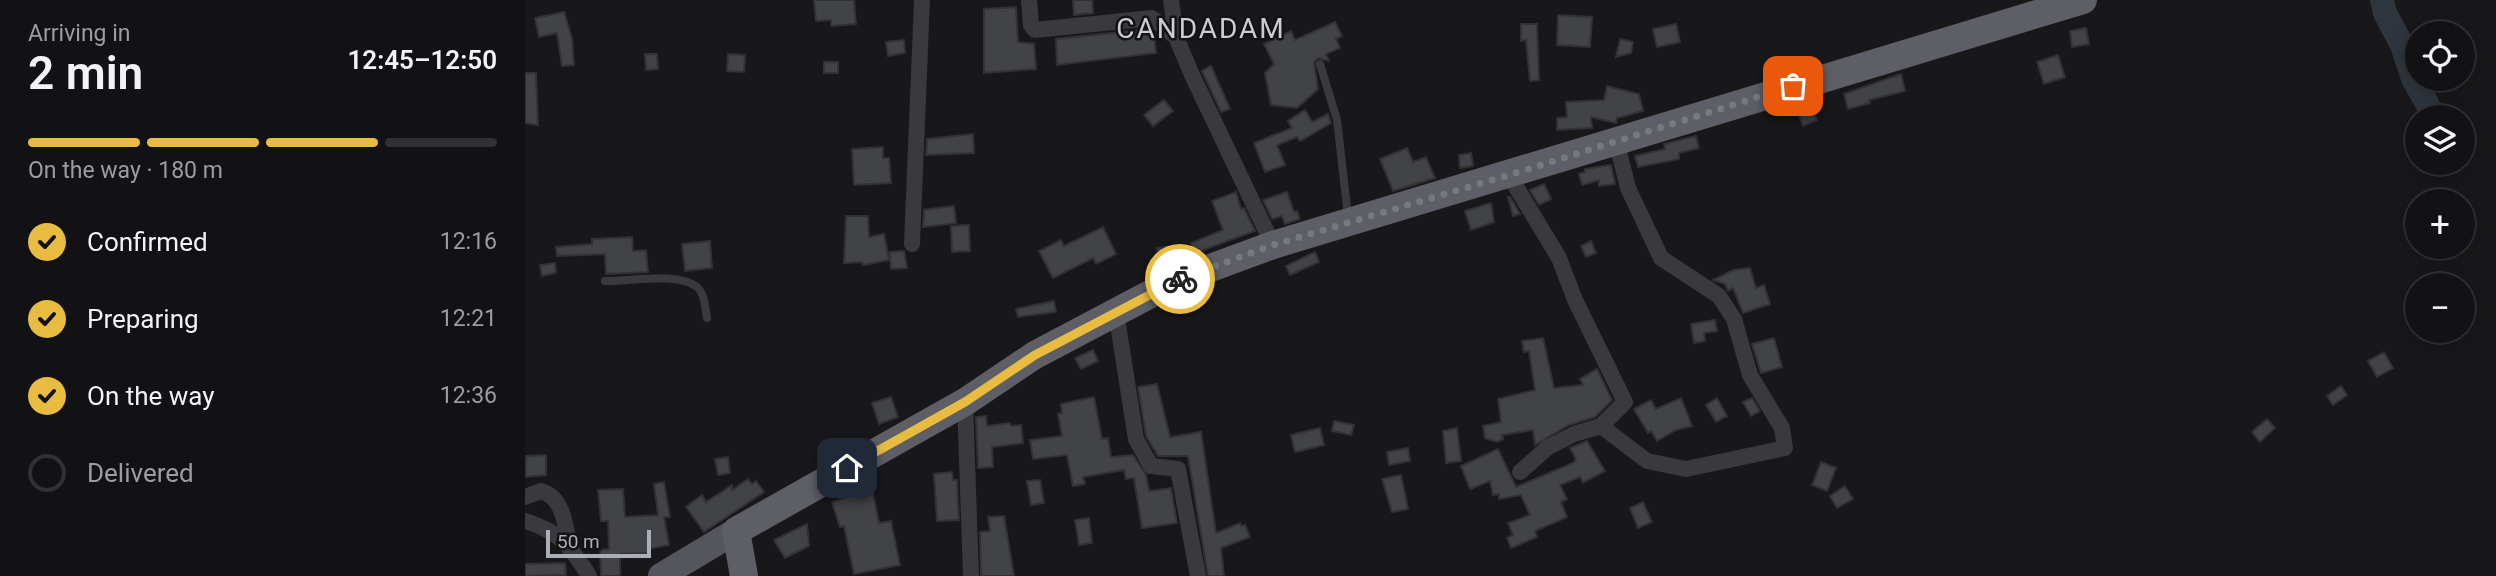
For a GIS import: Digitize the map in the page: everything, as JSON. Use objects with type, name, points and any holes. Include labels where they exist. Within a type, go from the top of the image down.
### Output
[{"type":"highway","points":[[744,576],[736,531],[965,402],[1035,355],[1175,281],[1273,245],[2083,0]]},
{"type":"main road","points":[[661,576],[736,531]]},
{"type":"street","points":[[912,244],[922,0]]},
{"type":"street","points":[[1030,0],[1031,25],[1035,30],[1152,18],[1176,37]]},
{"type":"street","points":[[1171,0],[1176,37],[1273,245]]},
{"type":"street","points":[[1601,426],[1647,461],[1686,469],[1785,448],[1782,428],[1750,374],[1734,319],[1719,296],[1661,258],[1628,188],[1616,141]]},
{"type":"street","points":[[1509,175],[1559,258],[1575,300],[1625,402],[1601,426],[1574,434],[1548,448],[1520,472]]},
{"type":"street","points":[[1117,312],[1136,439],[1151,466],[1178,469],[1198,576]]},
{"type":"street","points":[[965,402],[971,576]]},
{"type":"street","points":[[525,497],[541,491],[554,498],[561,511],[569,545],[589,576]]},
{"type":"street","points":[[525,521],[549,531],[569,545]]},
{"type":"lane","points":[[1320,64],[1336,120],[1349,222]]},
{"type":"lane","points":[[605,281],[658,278],[696,286],[703,295],[707,318]]},
{"type":"building","points":[[814,0],[854,0],[856,24],[831,26],[831,20],[816,21]]},
{"type":"building","points":[[1073,0],[1092,0],[1093,13],[1074,15]]},
{"type":"building","points":[[1016,7],[1018,42],[1034,44],[1036,69],[984,73],[984,9]]},
{"type":"building","points":[[564,12],[572,38],[574,65],[562,66],[557,33],[539,37],[535,18]]},
{"type":"building","points":[[1558,15],[1592,17],[1590,47],[1557,45]]},
{"type":"building","points":[[1335,22],[1342,36],[1336,39],[1340,48],[1326,54],[1329,61],[1319,58],[1314,62],[1318,89],[1297,108],[1271,105],[1265,73],[1274,64],[1264,44],[1291,31],[1295,40]]},
{"type":"building","points":[[1521,24],[1537,24],[1539,80],[1530,81],[1526,40],[1521,41]]},
{"type":"building","points":[[1676,24],[1680,42],[1657,47],[1653,29]]},
{"type":"building","points":[[2086,28],[2089,44],[2072,47],[2070,31]]},
{"type":"building","points":[[1149,29],[1154,33],[1156,53],[1057,65],[1056,39]]},
{"type":"building","points":[[1620,39],[1633,42],[1631,53],[1616,57]]},
{"type":"building","points":[[904,40],[905,53],[888,56],[886,42]]},
{"type":"building","points":[[645,54],[657,54],[658,69],[646,70]]},
{"type":"building","points":[[728,54],[745,55],[744,72],[727,71]]},
{"type":"building","points":[[2058,55],[2065,77],[2044,84],[2037,62]]},
{"type":"building","points":[[824,62],[838,62],[838,73],[824,73]]},
{"type":"building","points":[[1211,66],[1230,109],[1221,112],[1202,71]]},
{"type":"building","points":[[525,73],[536,73],[538,125],[525,123]]},
{"type":"building","points":[[1901,74],[1905,91],[1869,100],[1870,103],[1848,109],[1844,94]]},
{"type":"building","points":[[1607,86],[1639,94],[1643,111],[1617,118],[1616,123],[1591,117],[1592,128],[1557,130],[1557,118],[1567,117],[1566,102],[1604,100]]},
{"type":"building","points":[[1164,100],[1173,111],[1153,126],[1144,115]]},
{"type":"building","points":[[1810,102],[1817,120],[1803,126],[1796,107]]},
{"type":"building","points":[[1305,110],[1312,122],[1328,114],[1331,123],[1300,141],[1297,137],[1277,145],[1285,165],[1265,172],[1254,143],[1292,128],[1288,121]]},
{"type":"building","points":[[973,134],[974,153],[926,155],[927,139]]},
{"type":"building","points":[[1696,136],[1699,148],[1679,153],[1679,159],[1638,167],[1635,156],[1665,149],[1664,144]]},
{"type":"building","points":[[883,147],[883,158],[889,158],[891,183],[854,185],[852,149]]},
{"type":"building","points":[[1407,148],[1413,162],[1426,157],[1435,178],[1393,191],[1380,159]]},
{"type":"building","points":[[1471,153],[1473,166],[1460,168],[1459,155]]},
{"type":"building","points":[[1611,165],[1615,184],[1599,186],[1599,180],[1582,185],[1579,174],[1585,172],[1585,169]]},
{"type":"building","points":[[1544,184],[1551,199],[1539,205],[1530,190]]},
{"type":"building","points":[[1236,192],[1241,209],[1244,208],[1255,231],[1195,253],[1191,243],[1223,230],[1212,201]]},
{"type":"building","points":[[1287,192],[1294,212],[1297,211],[1300,219],[1285,224],[1282,216],[1272,219],[1263,200]]},
{"type":"building","points":[[1510,197],[1520,214],[1513,216]]},
{"type":"building","points":[[1491,203],[1494,222],[1471,230],[1465,211]]},
{"type":"building","points":[[954,206],[956,223],[923,227],[924,210]]},
{"type":"building","points":[[846,216],[868,216],[869,237],[884,234],[889,260],[863,265],[862,262],[844,263]]},
{"type":"building","points":[[969,225],[970,251],[952,252],[951,226]]},
{"type":"building","points":[[1103,227],[1116,254],[1096,264],[1093,258],[1053,278],[1039,251],[1061,240],[1064,246]]},
{"type":"building","points":[[632,237],[633,251],[646,250],[648,272],[606,274],[605,254],[557,256],[556,247],[592,244],[592,239]]},
{"type":"building","points":[[710,241],[712,268],[685,271],[682,244]]},
{"type":"building","points":[[1591,241],[1596,253],[1586,257],[1581,246]]},
{"type":"building","points":[[1174,246],[1175,263],[1159,265],[1157,248]]},
{"type":"building","points":[[904,251],[907,268],[891,269],[890,252]]},
{"type":"building","points":[[1315,252],[1319,262],[1290,275],[1286,266]]},
{"type":"building","points":[[555,263],[556,273],[542,276],[540,265]]},
{"type":"building","points":[[1750,268],[1756,288],[1764,285],[1770,304],[1743,313],[1733,288],[1728,291],[1725,284],[1713,280],[1733,270]]},
{"type":"building","points":[[1054,301],[1056,312],[1018,317],[1016,309]]},
{"type":"building","points":[[1715,320],[1717,331],[1704,333],[1705,341],[1694,343],[1691,324]]},
{"type":"building","points":[[1543,338],[1554,388],[1583,385],[1580,379],[1597,369],[1612,400],[1595,417],[1569,425],[1535,445],[1533,430],[1502,435],[1503,439],[1497,442],[1485,438],[1483,426],[1501,422],[1498,399],[1535,390],[1529,351],[1524,352],[1522,341]]},
{"type":"building","points":[[1774,338],[1782,367],[1761,373],[1752,344]]},
{"type":"building","points":[[1093,350],[1098,361],[1081,369],[1075,358]]},
{"type":"building","points":[[2384,352],[2393,368],[2377,377],[2368,361]]},
{"type":"building","points":[[1157,384],[1170,437],[1201,432],[1216,533],[1240,523],[1241,526],[1245,525],[1250,537],[1221,548],[1224,576],[1208,576],[1188,456],[1158,456],[1146,436],[1138,387]]},
{"type":"building","points":[[2341,386],[2347,395],[2333,405],[2327,396]]},
{"type":"building","points":[[891,397],[898,417],[879,424],[872,403]]},
{"type":"building","points":[[1094,397],[1102,439],[1108,438],[1111,457],[1133,455],[1146,475],[1149,491],[1171,488],[1177,523],[1142,528],[1134,478],[1126,479],[1124,470],[1083,477],[1085,484],[1073,486],[1067,455],[1033,459],[1030,440],[1062,436],[1058,414],[1062,413],[1061,404]]},
{"type":"building","points":[[1681,398],[1692,426],[1676,430],[1657,441],[1651,431],[1648,433],[1634,409],[1651,400],[1656,409]]},
{"type":"building","points":[[1717,398],[1727,416],[1716,422],[1706,405]]},
{"type":"building","points":[[1752,398],[1760,411],[1751,416],[1743,402]]},
{"type":"building","points":[[986,416],[987,426],[1010,423],[1011,426],[1021,425],[1023,443],[992,447],[993,467],[978,468],[976,417]]},
{"type":"building","points":[[2267,419],[2275,428],[2260,442],[2252,432]]},
{"type":"building","points":[[1334,421],[1354,425],[1351,435],[1332,431]]},
{"type":"building","points":[[1320,428],[1324,445],[1295,452],[1291,435]]},
{"type":"building","points":[[1457,428],[1461,461],[1446,463],[1443,431]]},
{"type":"building","points":[[1587,441],[1605,471],[1583,483],[1580,477],[1560,485],[1567,499],[1561,502],[1567,517],[1535,531],[1537,537],[1511,548],[1507,538],[1513,535],[1508,523],[1530,515],[1521,495],[1499,499],[1499,494],[1493,495],[1490,481],[1470,489],[1461,466],[1498,449],[1516,487],[1573,463],[1576,459],[1570,448]]},
{"type":"building","points":[[1408,448],[1410,461],[1389,465],[1387,452]]},
{"type":"building","points":[[546,455],[546,475],[525,477],[526,456]]},
{"type":"building","points":[[728,457],[730,473],[718,475],[715,459]]},
{"type":"building","points":[[1821,462],[1836,468],[1827,491],[1812,485]]},
{"type":"building","points":[[952,472],[953,480],[957,480],[959,520],[937,521],[934,474]]},
{"type":"building","points":[[1401,475],[1408,509],[1392,512],[1382,479]]},
{"type":"building","points":[[748,479],[752,484],[756,481],[764,492],[704,532],[686,507],[702,495],[706,502],[732,485],[732,490]]},
{"type":"building","points":[[1040,480],[1044,503],[1031,505],[1027,481]]},
{"type":"building","points":[[664,482],[670,517],[664,517],[669,545],[648,549],[648,553],[620,554],[620,576],[601,576],[600,550],[609,549],[608,521],[601,521],[598,490],[623,489],[625,517],[658,515],[654,484]]},
{"type":"building","points":[[1845,486],[1853,499],[1837,508],[1830,496]]},
{"type":"building","points":[[872,488],[879,523],[891,521],[900,565],[854,574],[844,526],[840,527],[832,502]]},
{"type":"building","points":[[1643,502],[1652,522],[1638,528],[1630,508]]},
{"type":"building","points":[[1004,516],[1014,576],[981,576],[980,532],[990,531],[988,517]]},
{"type":"building","points":[[1089,518],[1092,543],[1079,545],[1075,520]]},
{"type":"building","points":[[807,524],[809,546],[785,558],[774,540]]},
{"type":"building","points":[[565,563],[566,575],[525,576],[525,564]]},
{"type":"waterway","points":[[2382,0],[2385,13],[2402,45],[2413,79],[2428,105]]},
{"type":"way so far","points":[[1180,279],[1273,245],[1793,86]]},
{"type":"district","name":"CANDADAM","points":[[1201,28]]},
{"type":"route","points":[[847,468],[965,402],[1035,355],[1180,279]]}]
